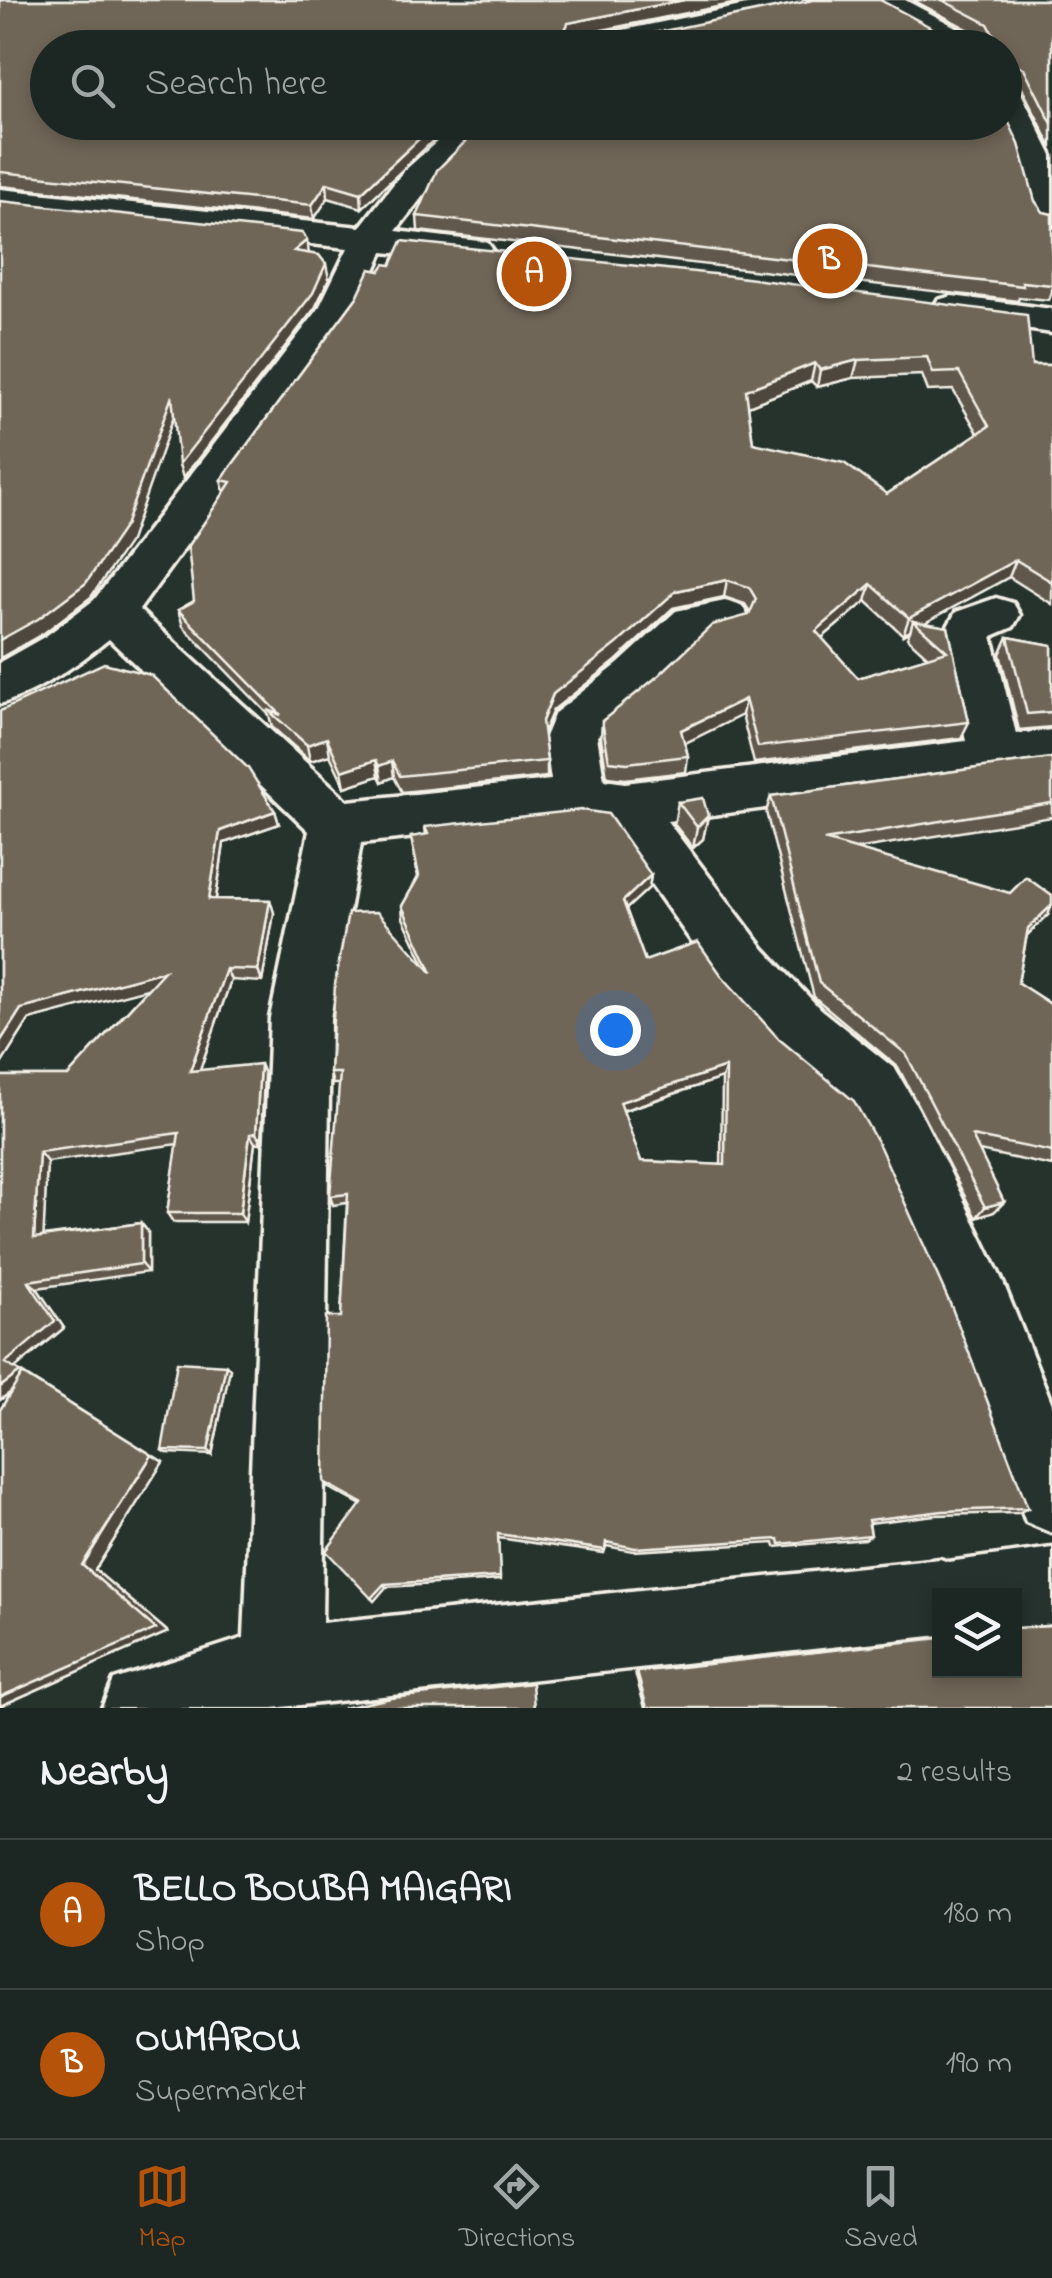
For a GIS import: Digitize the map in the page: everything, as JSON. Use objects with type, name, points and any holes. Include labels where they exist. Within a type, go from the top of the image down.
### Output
[{"type":"street","points":[[668,30],[816,0]]},
{"type":"street","points":[[882,0],[938,30]]},
{"type":"street","points":[[1022,127],[1047,178],[1052,214]]},
{"type":"street","points":[[0,686],[63,649],[111,612],[336,312],[371,238],[416,180],[459,140]]},
{"type":"street","points":[[0,200],[507,254]]},
{"type":"street","points":[[918,304],[1052,321]]},
{"type":"street","points":[[111,612],[337,824],[603,802],[1052,750]]},
{"type":"street","points":[[995,756],[967,635],[973,624],[996,615]]},
{"type":"street","points":[[725,618],[693,623],[636,677],[574,727],[571,737],[603,802],[743,967],[799,1028],[872,1089],[899,1134],[978,1304],[1052,1496]]},
{"type":"street","points":[[282,1666],[300,1018],[337,824]]},
{"type":"street","points":[[1022,1589],[1052,1586]]},
{"type":"street","points":[[142,1708],[282,1666],[932,1599]]},
{"type":"building","points":[[0,0],[684,0],[568,23],[565,30],[30,30],[30,140],[418,140],[361,193],[327,183],[312,205],[0,172]]},
{"type":"building","points":[[813,0],[880,0],[936,30],[669,30]]},
{"type":"building","points":[[942,0],[1052,0],[1052,124],[1024,68],[1022,30],[991,30],[988,24]]},
{"type":"building","points":[[467,140],[1017,140],[1035,201],[1043,212],[1052,214],[1052,285],[1022,282],[1023,286],[417,216],[437,170]]},
{"type":"building","points":[[0,201],[302,233],[307,240],[294,251],[319,255],[326,264],[313,293],[179,464],[172,396],[125,526],[86,583],[38,619],[0,640]]},
{"type":"building","points":[[402,241],[723,275],[1027,315],[1032,365],[1052,365],[1052,582],[1016,560],[909,618],[871,584],[816,631],[858,678],[947,651],[913,621],[948,627],[969,722],[758,747],[745,699],[681,730],[688,756],[627,763],[609,761],[602,721],[712,625],[749,615],[756,599],[749,587],[727,580],[676,591],[553,694],[542,721],[547,761],[400,776],[392,761],[379,766],[376,760],[342,771],[327,738],[307,745],[268,710],[281,715],[178,610],[194,601],[188,547],[231,482],[221,480],[357,297],[370,269],[380,271],[385,264],[391,265]],"holes":[[[927,357],[933,373],[959,372],[989,426],[887,494],[844,463],[753,443],[746,390],[815,363],[820,370],[858,360]]]},
{"type":"building","points":[[1008,637],[1052,645],[1052,712],[1027,714]]},
{"type":"building","points":[[104,663],[151,675],[248,768],[275,811],[220,831],[209,899],[270,900],[258,970],[226,969],[190,1071],[260,1064],[256,1133],[250,1134],[240,1213],[167,1213],[179,1133],[39,1152],[34,1238],[141,1223],[141,1264],[28,1281],[55,1321],[5,1363],[20,1372],[0,1387],[0,1076],[68,1076],[164,971],[21,1009],[0,1042],[0,711]]},
{"type":"building","points":[[1052,758],[1052,803],[824,840],[1010,893],[1026,877],[1052,896],[1052,905],[1028,928],[1018,983],[1052,1005],[1052,1152],[972,1136],[1004,1202],[985,1207],[906,1054],[819,983],[771,796]]},
{"type":"building","points":[[703,798],[708,816],[697,827],[678,802]]},
{"type":"building","points":[[581,810],[608,814],[651,875],[623,901],[645,961],[698,942],[722,976],[779,1039],[854,1101],[880,1147],[952,1308],[1028,1508],[943,1511],[868,1520],[871,1535],[780,1544],[779,1539],[635,1548],[606,1542],[605,1550],[498,1534],[500,1577],[384,1584],[371,1598],[326,1551],[362,1503],[324,1482],[326,1317],[341,1317],[348,1194],[330,1196],[340,1073],[330,1073],[335,984],[348,913],[377,912],[432,973],[402,906],[419,876],[411,837],[428,834],[425,827]],"holes":[[[726,1067],[725,1165],[641,1161],[620,1102]]]},
{"type":"building","points":[[177,1362],[226,1365],[208,1451],[162,1450]]},
{"type":"building","points":[[22,1374],[152,1455],[82,1565],[156,1629],[0,1697],[0,1410]]},
{"type":"building","points":[[1052,1626],[1052,1708],[647,1708],[637,1672],[932,1639],[932,1678],[1022,1678],[1022,1628]]},
{"type":"building","points":[[532,1683],[534,1708],[343,1708],[391,1698]]},
{"type":"place","name":"OUMAROU","points":[[830,261]]},
{"type":"place","name":"BELLO BOUBA MAIGARI","points":[[534,274]]}]
